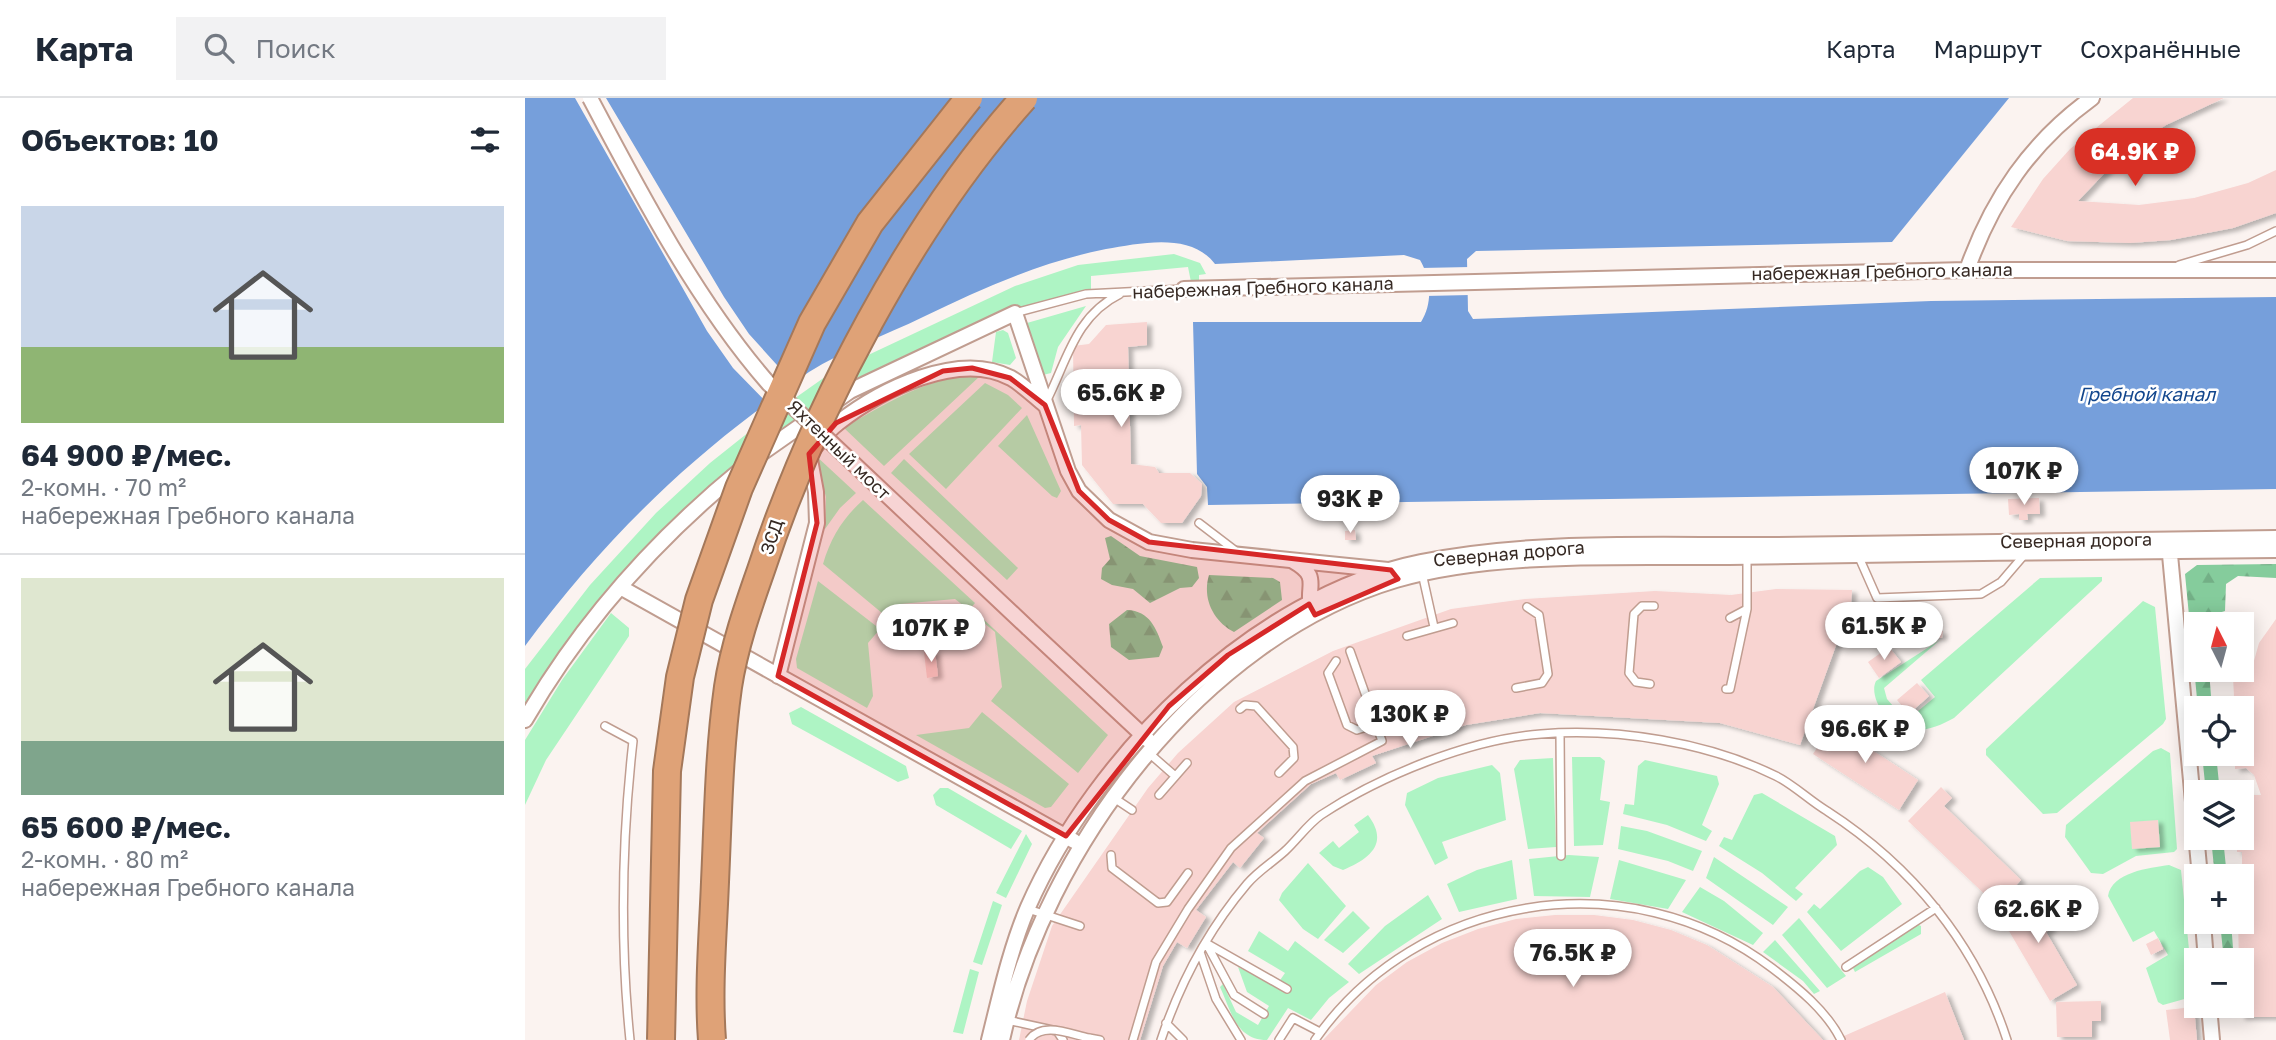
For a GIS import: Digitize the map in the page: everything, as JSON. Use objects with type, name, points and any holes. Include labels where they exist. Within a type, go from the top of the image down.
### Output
[{"type":"highway","points":[[661,1040],[667,771],[680,677],[699,600],[739,488],[812,323],[870,223],[969,98]]},
{"type":"highway","name":"ЗСД","points":[[712,1040],[719,794],[728,685],[748,608],[783,502],[854,350],[951,189],[1024,98]]},
{"type":"street","name":"Яхтенный мост","points":[[590,98],[670,238],[739,350],[769,384],[1142,735],[1153,751]]},
{"type":"street","points":[[1968,270],[1984,226],[2021,164],[2061,121],[2092,98]]},
{"type":"street","name":"набережная Гребного канала","points":[[1184,289],[1968,270],[2276,270]]},
{"type":"street","points":[[525,720],[554,674],[620,587],[703,500],[765,450],[850,391],[1016,313],[1068,471],[1079,491],[1109,520],[1150,542],[1394,575]]},
{"type":"street","points":[[778,676],[817,523],[816,492],[809,454],[836,423],[923,376],[972,368],[1010,378],[1045,405]]},
{"type":"street","name":"Северная дорога","points":[[1394,575],[1538,561],[2026,553],[2276,538]]},
{"type":"street","points":[[2169,545],[2199,864]]},
{"type":"street","name":"Северная дорога","points":[[1002,1040],[1001,1019],[1027,909],[1066,836],[1142,735],[1205,673],[1259,634],[1394,575],[1451,557],[1588,547],[2169,545],[2276,550]]},
{"type":"street","points":[[1292,560],[1308,572],[1312,581],[1312,610]]},
{"type":"street","points":[[620,587],[1080,845]]},
{"type":"street","name":"Северная дорога","points":[[989,1040],[1001,1019],[1044,914],[1080,845],[1114,798],[1215,683],[1312,610]]},
{"type":"street","points":[[2210,1018],[2212,1040]]},
{"type":"lane","points":[[2169,268],[2247,245],[2276,232]]},
{"type":"lane","name":"набережная Гребного канала","points":[[1045,405],[1068,349],[1084,322],[1104,302],[1124,292],[1184,289]]},
{"type":"lane","points":[[1016,313],[1086,294],[1124,292]]},
{"type":"lane","points":[[1199,523],[1240,555]]},
{"type":"lane","points":[[1858,555],[1877,598],[1981,594],[2001,582],[2026,553]]},
{"type":"lane","points":[[1726,689],[1730,690],[1747,609],[1747,556]]},
{"type":"lane","points":[[1422,573],[1434,627]]},
{"type":"lane","points":[[1646,684],[1633,680],[1629,673],[1634,614],[1650,606]]},
{"type":"lane","points":[[1516,688],[1542,684],[1548,674],[1539,615],[1527,607]]},
{"type":"lane","points":[[1730,618],[1747,609]]},
{"type":"lane","points":[[1407,636],[1453,623]]},
{"type":"lane","points":[[1133,1040],[1156,962],[1188,909],[1231,848],[1305,781],[1382,741],[1350,652]]},
{"type":"lane","points":[[1335,661],[1328,673],[1347,724],[1353,729],[1362,729],[1376,724]]},
{"type":"lane","points":[[1242,707],[1256,706],[1293,747],[1294,758],[1279,772]]},
{"type":"lane","points":[[605,726],[633,741],[625,890],[625,990],[630,1040]]},
{"type":"lane","points":[[1161,1040],[1174,999],[1200,952],[1248,882],[1319,816],[1404,771],[1489,743],[1560,733],[1589,732],[1689,747],[1778,777],[1855,830],[1893,861],[1954,930],[1995,1003],[2007,1040]]},
{"type":"lane","points":[[1560,733],[1561,856]]},
{"type":"lane","points":[[1153,751],[1174,775]]},
{"type":"lane","points":[[1159,795],[1187,763]]},
{"type":"lane","points":[[1114,798],[1132,810]]},
{"type":"lane","points":[[1110,855],[1112,868],[1155,902],[1167,902],[1188,873]]},
{"type":"lane","points":[[1315,1040],[1370,978],[1418,944],[1471,920],[1527,906],[1585,902],[1643,909],[1699,925],[1751,952],[1797,987],[1842,1040]]},
{"type":"lane","points":[[1846,967],[1936,908]]},
{"type":"lane","points":[[1027,909],[1080,926]]},
{"type":"lane","points":[[1206,943],[1287,989]]},
{"type":"lane","points":[[1206,943],[1234,995],[1264,1014]]},
{"type":"lane","points":[[1200,952],[1226,1021],[1241,1040]]},
{"type":"lane","points":[[1279,1040],[1293,1018],[1320,1032]]},
{"type":"lane","points":[[1001,1019],[1057,1031],[1063,1040]]},
{"type":"lane","points":[[1166,1023],[1182,1040]]},
{"type":"lane","points":[[1029,1040],[1039,1031],[1047,1029],[1100,1040]]},
{"type":"highlighted area","points":[[972,368],[1010,378],[1045,405],[1079,491],[1109,520],[1149,542],[1391,570],[1398,579],[1315,615],[1309,604],[1228,655],[1169,706],[1066,836],[778,676],[817,523],[809,454],[836,423],[943,371]]},
{"type":"green space","points":[[1174,254],[1200,263],[1206,274],[1199,275],[1199,282],[1191,282],[1188,267],[1091,276],[1091,291],[1005,314],[857,378],[771,440],[692,505],[525,715],[525,669],[590,585],[656,513],[710,463],[764,420],[832,372],[1015,286],[1078,265]]},
{"type":"green space","points":[[1086,306],[1058,347],[1051,373],[1043,375],[1027,323]]},
{"type":"green space","points":[[1003,330],[1008,333],[1016,358],[1010,365],[992,362],[996,332]]},
{"type":"green space","points":[[968,374],[980,376],[884,466],[844,428],[888,402],[919,388]]},
{"type":"green space","points":[[985,383],[1008,395],[1022,408],[946,489],[909,454]]},
{"type":"green space","points":[[1027,415],[1061,491],[1057,498],[998,446]]},
{"type":"green space","points":[[815,455],[856,493],[840,508],[825,529],[826,497]]},
{"type":"green space","points":[[904,459],[1018,568],[1007,580],[891,473]]},
{"type":"green space","points":[[863,500],[975,603],[969,610],[955,599],[900,604],[888,618],[823,564],[839,529]]},
{"type":"green space","points":[[1111,536],[1140,556],[1197,567],[1199,578],[1192,587],[1180,588],[1150,603],[1133,589],[1112,585],[1101,579],[1102,568],[1110,559],[1105,538]]},
{"type":"green space","points":[[2276,564],[2276,578],[2238,576],[2226,584],[2225,611],[2189,612],[2185,574],[2197,565]]},
{"type":"green space","points":[[1209,575],[1273,578],[1280,582],[1282,600],[1234,632],[1220,622],[1211,608],[1207,592]]},
{"type":"green space","points":[[2102,577],[2102,581],[1954,718],[1931,728],[1911,730],[1899,727],[1881,710],[1875,695],[1876,681],[1940,640],[1884,688],[1887,699],[1906,721],[1935,697],[1921,680],[2040,578]]},
{"type":"green space","points":[[818,581],[880,629],[868,643],[873,696],[867,708],[797,668],[796,659]]},
{"type":"green space","points":[[2143,601],[2155,607],[2166,719],[2057,813],[2043,814],[1986,755],[1986,749]]},
{"type":"green space","points":[[1127,610],[1147,617],[1151,622],[1163,647],[1159,657],[1129,660],[1111,647],[1109,624]]},
{"type":"green space","points":[[611,613],[629,628],[629,636],[546,760],[525,805],[525,740],[562,680]]},
{"type":"green space","points":[[980,616],[1108,735],[1078,773],[991,701],[1002,687],[995,632],[978,618]]},
{"type":"green space","points":[[2195,682],[2210,682],[2211,696],[2197,696]]},
{"type":"green space","points":[[801,707],[906,766],[909,778],[898,782],[792,724],[789,713]]},
{"type":"green space","points":[[982,712],[1069,784],[1051,807],[1045,808],[916,735],[969,728]]},
{"type":"green space","points":[[2161,748],[2170,753],[2177,849],[2174,852],[2136,856],[2103,874],[2091,873],[2065,837],[2066,825],[2153,751]]},
{"type":"green space","points":[[1572,757],[1600,757],[1605,761],[1600,800],[1610,802],[1603,845],[1574,846]]},
{"type":"green space","points":[[1553,758],[1556,847],[1528,849],[1514,769],[1520,760]]},
{"type":"green space","points":[[1645,760],[1717,776],[1719,784],[1702,825],[1712,831],[1706,841],[1667,825],[1623,814],[1625,804],[1634,805],[1638,766]]},
{"type":"green space","points":[[1492,765],[1500,773],[1506,820],[1442,842],[1448,858],[1435,865],[1405,805],[1407,793],[1438,778]]},
{"type":"green space","points":[[2203,766],[2217,766],[2219,780],[2205,780]]},
{"type":"green space","points":[[940,788],[948,788],[1022,831],[1011,849],[936,805],[933,795]]},
{"type":"green space","points":[[1762,793],[1835,836],[1837,845],[1795,888],[1803,894],[1796,901],[1762,873],[1719,846],[1724,837],[1732,840],[1754,795]]},
{"type":"green space","points":[[1368,815],[1377,834],[1377,842],[1369,855],[1343,870],[1333,866],[1319,853],[1333,841],[1339,848],[1359,832],[1354,825]]},
{"type":"green space","points":[[1621,826],[1647,831],[1702,851],[1693,871],[1668,861],[1618,849]]},
{"type":"green space","points":[[1026,834],[1032,844],[1006,898],[996,893]]},
{"type":"green space","points":[[2212,850],[2224,850],[2226,864],[2214,864]]},
{"type":"green space","points":[[1569,855],[1599,857],[1590,897],[1534,896],[1529,859]]},
{"type":"green space","points":[[1714,857],[1788,907],[1773,925],[1706,878]]},
{"type":"green space","points":[[1512,860],[1517,899],[1459,912],[1447,884],[1477,870]]},
{"type":"green space","points":[[1619,860],[1686,880],[1668,909],[1610,899]]},
{"type":"green space","points":[[1308,863],[1346,906],[1318,939],[1303,929],[1279,900]]},
{"type":"green space","points":[[2169,865],[2181,870],[2184,934],[2187,934],[2189,948],[2184,948],[2184,999],[2163,1005],[2158,1002],[2146,968],[2168,955],[2154,931],[2133,942],[2108,896],[2116,881],[2142,870]]},
{"type":"green space","points":[[1868,867],[1883,877],[1902,904],[1841,951],[1807,912],[1814,904],[1820,909],[1860,871]]},
{"type":"green space","points":[[1700,887],[1724,901],[1763,933],[1753,945],[1682,912]]},
{"type":"green space","points":[[1428,895],[1442,919],[1359,974],[1348,964],[1385,926]]},
{"type":"green space","points":[[993,901],[1002,905],[982,965],[973,962]]},
{"type":"green space","points":[[1353,911],[1370,928],[1343,953],[1324,940]]},
{"type":"green space","points":[[1799,918],[1846,976],[1827,988],[1782,935]]},
{"type":"green space","points":[[1917,924],[1921,926],[1921,934],[1855,972],[1853,968]]},
{"type":"green space","points":[[1259,931],[1288,951],[1295,941],[1349,982],[1329,998],[1311,1020],[1288,1008],[1267,1040],[1257,1039],[1241,1030],[1220,987],[1223,984],[1236,1012],[1258,1025],[1269,1006],[1247,992],[1238,967],[1276,986],[1285,973],[1248,951]]},
{"type":"green space","points":[[2221,934],[2232,934],[2233,948],[2223,948]]},
{"type":"green space","points":[[1775,940],[1820,991],[1814,994],[1803,981],[1763,952]]},
{"type":"green space","points":[[970,969],[979,972],[963,1034],[953,1032]]},
{"type":"water","name":"Гребной канал","points":[[525,98],[2009,98],[1892,242],[1476,251],[1467,259],[1468,311],[1473,319],[1931,301],[2276,297],[2276,489],[1208,505],[1207,487],[1197,474],[1193,322],[1421,322],[1429,299],[1426,275],[1420,260],[1404,255],[1215,264],[1193,247],[1165,242],[1134,244],[1082,254],[1013,277],[851,350],[809,372],[721,439],[660,493],[576,581],[525,646]]},
{"type":"pier","points":[[575,98],[606,98],[724,297],[749,334],[796,386],[770,406],[733,368],[707,331]]},
{"type":"pier","points":[[1470,267],[1470,295],[1425,296],[1425,275],[1421,268]]},
{"type":"building","points":[[2133,98],[2224,98],[2166,125],[2143,140],[2120,157],[2078,201],[2139,205],[2194,198],[2248,183],[2276,170],[2276,213],[2233,228],[2171,240],[2130,243],[2067,241],[2011,227],[2043,179],[2070,149]]},
{"type":"building","points":[[1147,322],[1147,345],[1128,347],[1131,464],[1155,467],[1159,473],[1190,473],[1202,484],[1201,496],[1182,523],[1161,523],[1143,504],[1113,504],[1082,465],[1081,425],[1074,426],[1073,346],[1089,344],[1106,325]]},
{"type":"building","points":[[2039,498],[2040,514],[2027,514],[2028,520],[2019,520],[2019,514],[2009,515],[2008,499]]},
{"type":"building","points":[[1355,530],[1356,540],[1345,540],[1345,531]]},
{"type":"building","points":[[1776,589],[1852,590],[1851,604],[1800,745],[1720,723],[1540,713],[1466,725],[1372,756],[1376,763],[1340,780],[1336,773],[1311,784],[1257,833],[1264,838],[1240,868],[1233,862],[1196,910],[1206,917],[1187,948],[1177,942],[1163,966],[1140,1040],[1019,1040],[1027,1001],[1052,926],[1148,788],[1178,753],[1234,702],[1333,651],[1451,609],[1525,599],[1655,591],[1731,595]]},
{"type":"building","points":[[1874,617],[1885,617],[1886,627],[1874,627]]},
{"type":"building","points":[[2276,619],[2276,1017],[2254,1017],[2254,948],[2239,948],[2238,934],[2254,934],[2254,864],[2242,864],[2242,852],[2237,850],[2254,850],[2254,795],[2261,795],[2254,775],[2246,768],[2235,769],[2235,766],[2254,766],[2254,696],[2234,696],[2233,682],[2254,682],[2254,661],[2259,643]]},
{"type":"building","points":[[1917,631],[1943,631],[1942,638],[1917,637]]},
{"type":"building","points":[[1889,647],[1901,662],[1879,678],[1868,662]]},
{"type":"building","points":[[935,651],[938,676],[927,678],[924,652]]},
{"type":"building","points":[[1917,683],[1929,696],[1909,714],[1897,700]]},
{"type":"building","points":[[1837,717],[1851,726],[1846,733],[1918,780],[1899,810],[1813,754]]},
{"type":"building","points":[[1941,787],[1952,798],[1944,806],[2021,880],[1997,906],[1908,821]]},
{"type":"building","points":[[2158,820],[2160,847],[2132,849],[2130,822]]},
{"type":"building","points":[[2037,891],[2047,907],[2041,911],[2052,929],[2046,932],[2077,985],[2050,1001],[1999,914]]},
{"type":"building","points":[[1594,915],[1633,920],[1671,930],[1707,945],[1773,987],[1823,1040],[1323,1040],[1376,985],[1407,962],[1442,943],[1478,929],[1516,919]]},
{"type":"building","points":[[2158,938],[2163,949],[2151,955],[2146,944]]},
{"type":"building","points":[[1945,992],[1964,1040],[1835,1040],[1853,1032]]},
{"type":"building","points":[[2101,1001],[2101,1021],[2092,1021],[2092,1037],[2057,1037],[2056,1002]]},
{"type":"building","points":[[2184,1008],[2184,1018],[2195,1018],[2197,1040],[2170,1040],[2166,1010]]}]
